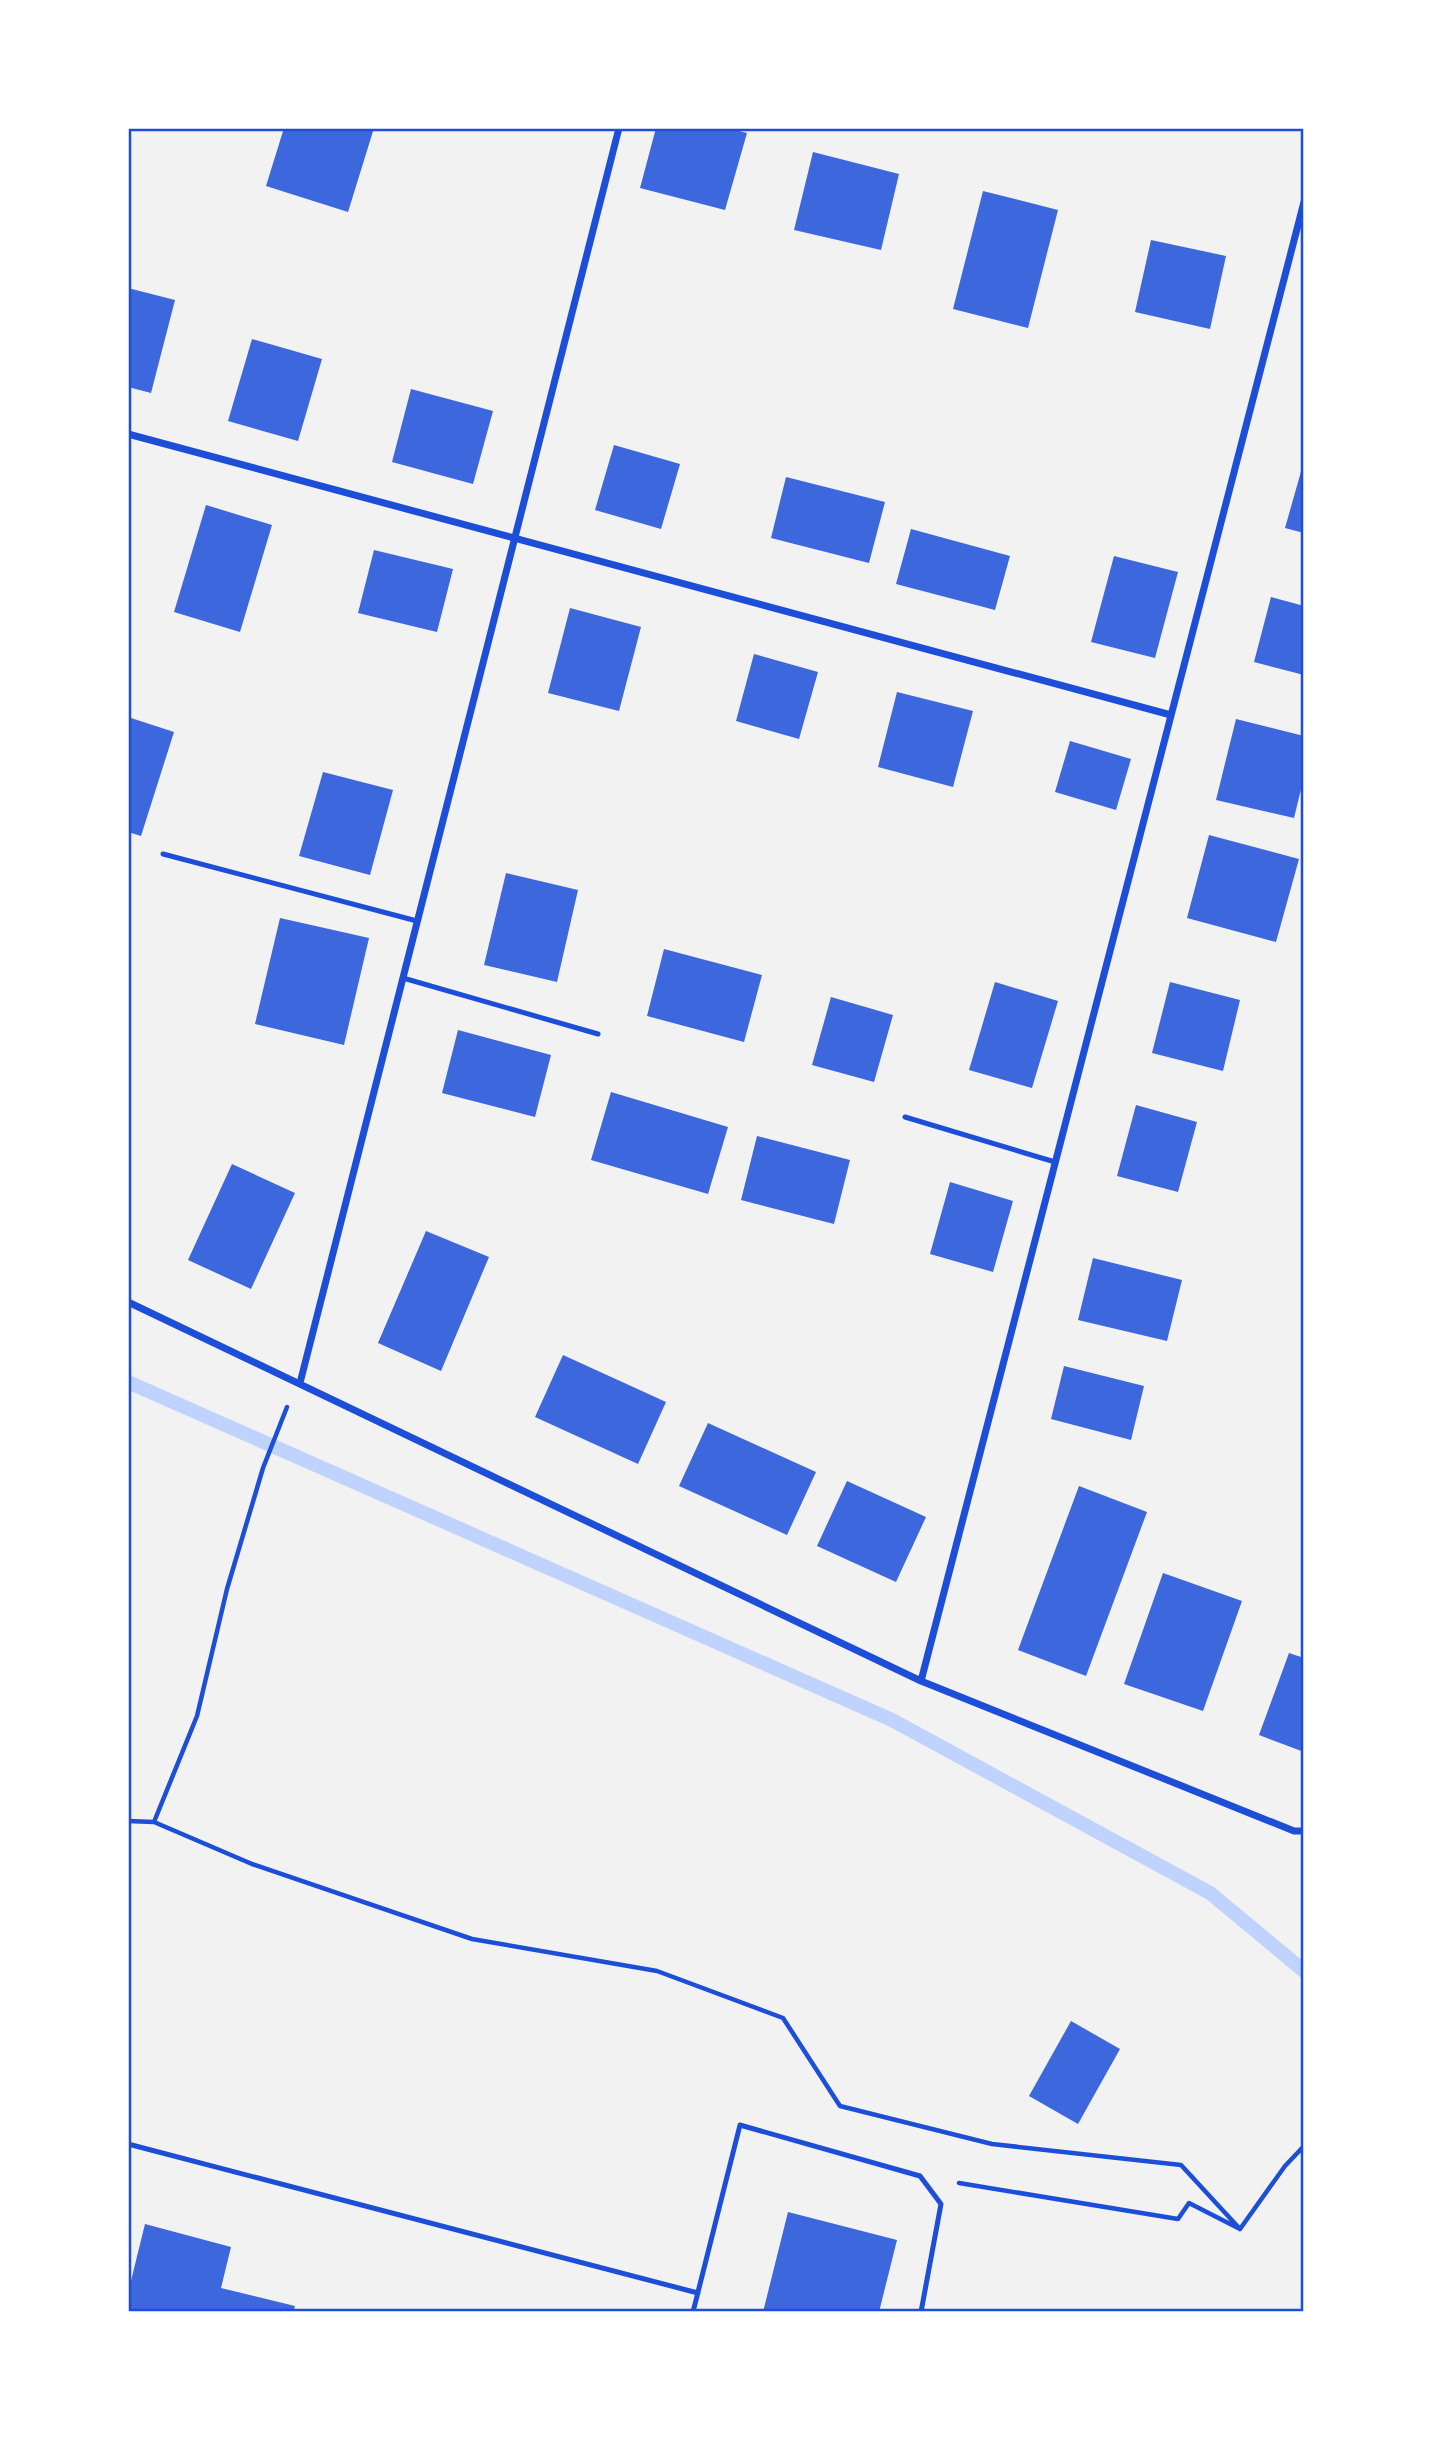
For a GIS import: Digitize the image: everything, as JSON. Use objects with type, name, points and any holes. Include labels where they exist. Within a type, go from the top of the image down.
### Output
[{"type":"street","points":[[300,1383],[619,128]]},
{"type":"street","points":[[921,1681],[1304,202]]},
{"type":"street","points":[[128,434],[1171,715]]},
{"type":"street","points":[[128,1302],[921,1681],[1294,1831],[1304,1831]]},
{"type":"lane","points":[[163,854],[417,921]]},
{"type":"lane","points":[[403,978],[598,1034]]},
{"type":"lane","points":[[905,1117],[1055,1162]]},
{"type":"lane","points":[[693,2312],[740,2125],[920,2176],[942,2204],[921,2312]]},
{"type":"lane","points":[[128,2144],[698,2293]]},
{"type":"path","points":[[155,1822],[197,1716],[227,1589],[263,1468],[285,1410]]},
{"type":"path","points":[[128,1821],[155,1822],[252,1864],[472,1939],[657,1971],[783,2018],[840,2106],[992,2144],[1181,2165],[1240,2229]]},
{"type":"path","points":[[1240,2229],[1285,2166],[1304,2146]]},
{"type":"path","points":[[920,2176],[1178,2219],[1189,2203],[1240,2229]]},
{"type":"building","points":[[284,128],[374,128],[348,212],[266,186]]},
{"type":"building","points":[[656,128],[728,128],[747,133],[725,210],[640,188]]},
{"type":"building","points":[[813,152],[899,174],[881,250],[794,230]]},
{"type":"building","points":[[983,191],[1058,210],[1028,328],[953,309]]},
{"type":"building","points":[[1151,240],[1226,256],[1210,329],[1135,312]]},
{"type":"building","points":[[128,288],[175,300],[151,393],[128,387]]},
{"type":"building","points":[[252,339],[322,359],[298,441],[228,421]]},
{"type":"building","points":[[411,389],[493,411],[473,484],[392,462]]},
{"type":"building","points":[[614,445],[680,464],[661,529],[595,510]]},
{"type":"building","points":[[1302,468],[1304,469],[1304,533],[1285,528]]},
{"type":"building","points":[[786,477],[885,502],[869,563],[771,538]]},
{"type":"building","points":[[206,505],[272,525],[240,632],[174,612]]},
{"type":"building","points":[[911,529],[1010,556],[995,610],[896,584]]},
{"type":"building","points":[[374,550],[453,569],[437,632],[358,613]]},
{"type":"building","points":[[1114,556],[1178,572],[1155,658],[1091,642]]},
{"type":"building","points":[[1271,597],[1304,606],[1304,675],[1254,662]]},
{"type":"building","points":[[570,608],[641,627],[619,711],[548,693]]},
{"type":"building","points":[[754,654],[818,672],[799,739],[736,721]]},
{"type":"building","points":[[897,692],[973,711],[953,787],[878,767]]},
{"type":"building","points":[[128,717],[174,732],[141,836],[128,832]]},
{"type":"building","points":[[1236,719],[1304,736],[1304,777],[1294,818],[1216,800]]},
{"type":"building","points":[[1070,741],[1131,759],[1116,810],[1055,792]]},
{"type":"building","points":[[323,772],[393,790],[370,875],[299,856]]},
{"type":"building","points":[[1209,835],[1299,859],[1276,942],[1187,918]]},
{"type":"building","points":[[506,873],[578,890],[557,982],[484,965]]},
{"type":"building","points":[[280,918],[369,938],[344,1045],[255,1024]]},
{"type":"building","points":[[664,949],[762,975],[744,1042],[647,1016]]},
{"type":"building","points":[[995,982],[1058,1001],[1032,1088],[969,1070]]},
{"type":"building","points":[[1170,982],[1240,1000],[1223,1071],[1152,1053]]},
{"type":"building","points":[[831,997],[893,1015],[874,1082],[812,1065]]},
{"type":"building","points":[[458,1030],[551,1055],[535,1117],[442,1093]]},
{"type":"building","points":[[611,1092],[728,1127],[708,1194],[591,1160]]},
{"type":"building","points":[[1136,1105],[1197,1122],[1178,1192],[1117,1176]]},
{"type":"building","points":[[757,1136],[850,1160],[834,1224],[741,1200]]},
{"type":"building","points":[[232,1164],[295,1193],[251,1289],[188,1260]]},
{"type":"building","points":[[950,1182],[1013,1201],[993,1272],[930,1254]]},
{"type":"building","points":[[426,1231],[489,1257],[441,1371],[378,1343]]},
{"type":"building","points":[[1093,1258],[1182,1280],[1167,1341],[1078,1320]]},
{"type":"building","points":[[563,1355],[666,1402],[638,1464],[535,1417]]},
{"type":"building","points":[[1064,1366],[1144,1386],[1131,1440],[1051,1419]]},
{"type":"building","points":[[708,1423],[816,1472],[787,1535],[679,1486]]},
{"type":"building","points":[[847,1481],[926,1517],[896,1582],[817,1546]]},
{"type":"building","points":[[1079,1486],[1147,1512],[1086,1676],[1018,1650]]},
{"type":"building","points":[[1163,1573],[1242,1601],[1203,1711],[1124,1684]]},
{"type":"building","points":[[1289,1653],[1304,1658],[1304,1752],[1259,1735]]},
{"type":"building","points":[[1071,2021],[1120,2049],[1078,2124],[1029,2096]]},
{"type":"building","points":[[788,2212],[897,2240],[879,2312],[763,2312]]},
{"type":"building","points":[[145,2224],[231,2247],[221,2288],[295,2306],[293,2312],[128,2312],[128,2293]]},
{"type":"waterway","points":[[128,1382],[892,1720],[1210,1893],[1304,1971]]}]
